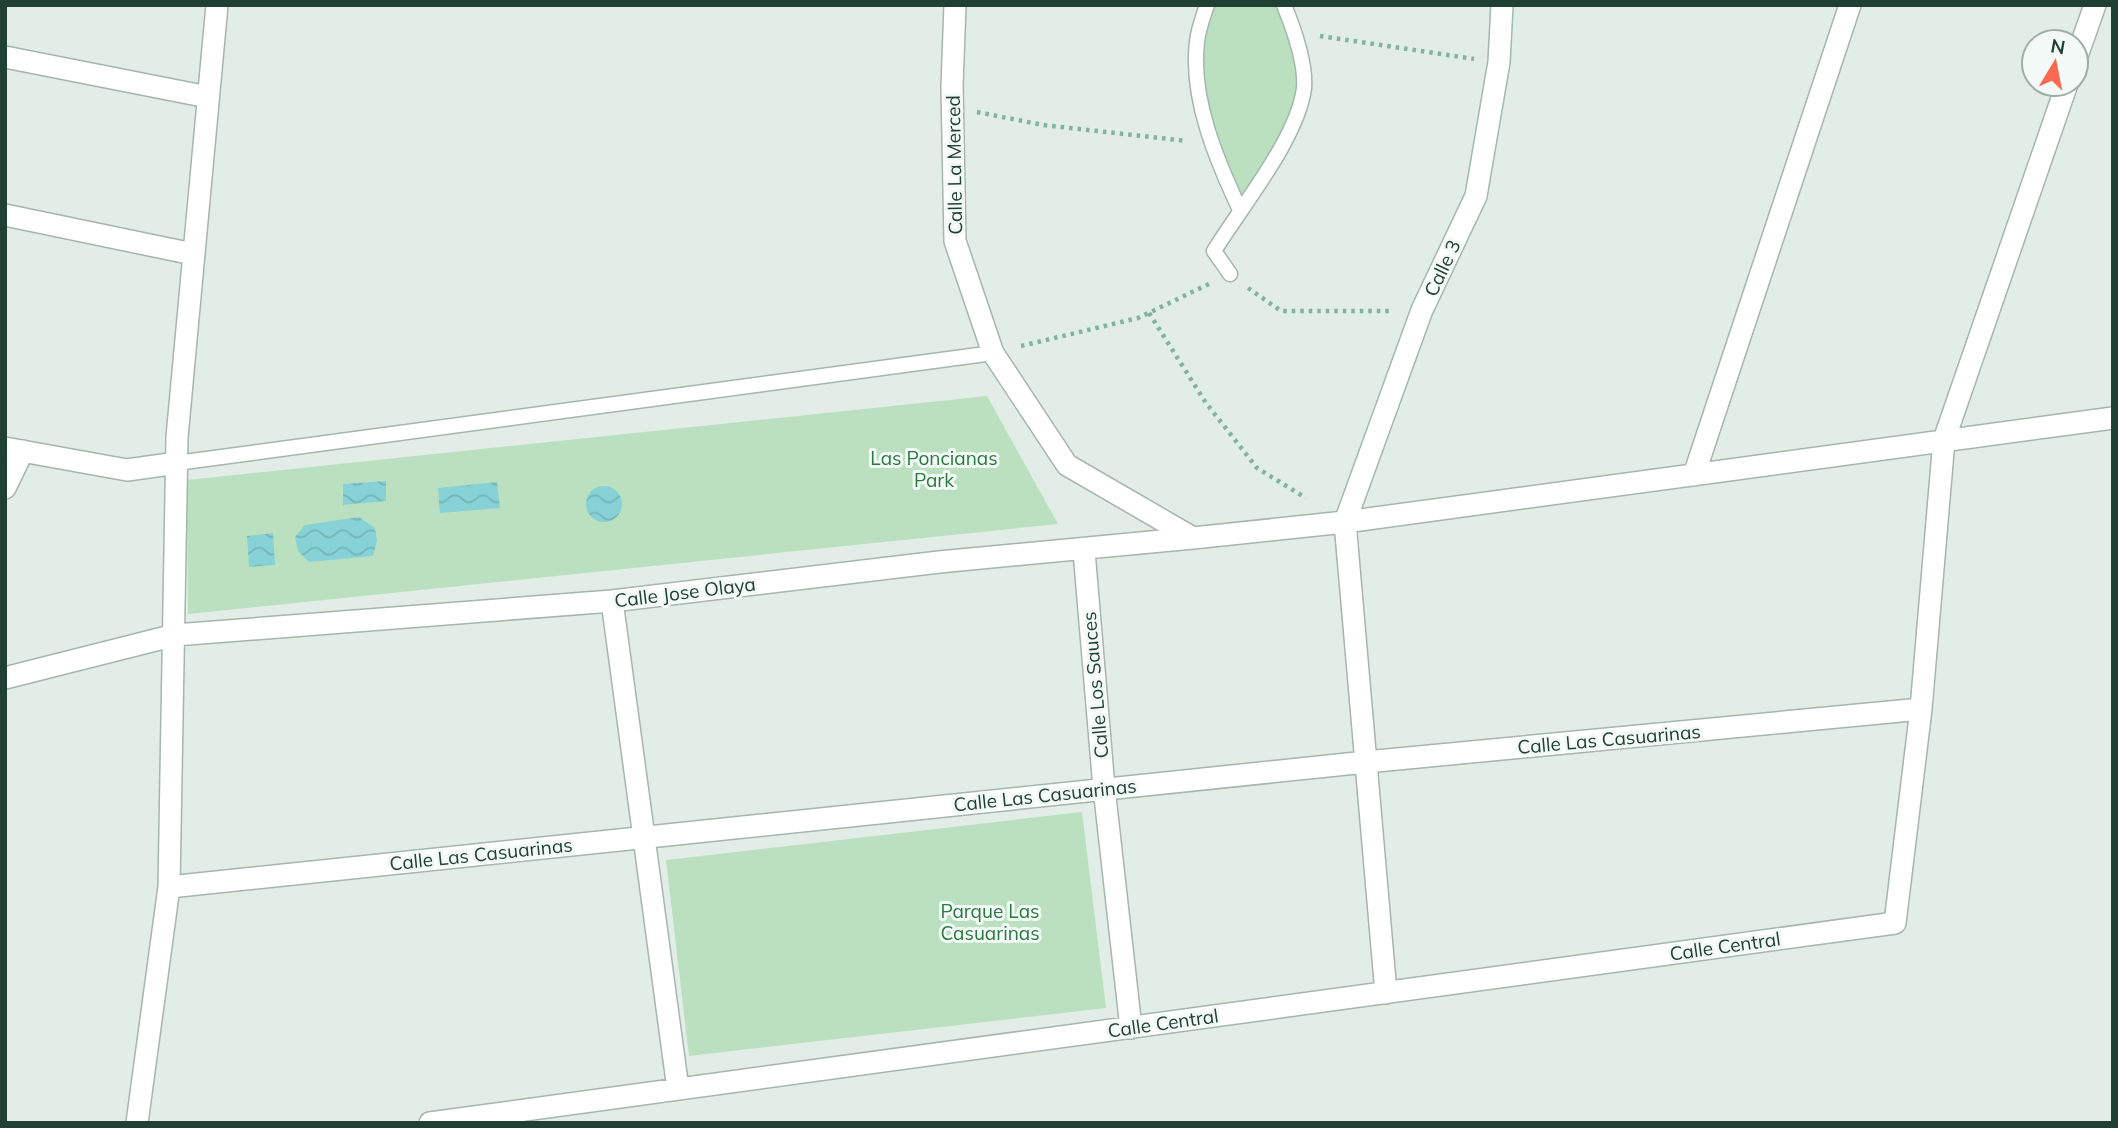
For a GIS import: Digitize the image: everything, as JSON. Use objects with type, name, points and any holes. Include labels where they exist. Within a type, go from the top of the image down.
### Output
[{"type":"street","points":[[138,1123],[169,887],[177,463],[193,254],[217,5]]},
{"type":"street","name":"Calle La Merced","points":[[955,5],[953,108],[956,241],[993,353],[1067,465],[1193,538]]},
{"type":"street","name":"Calle 3","points":[[1345,522],[1422,310],[1476,195],[1499,62],[1502,5]]},
{"type":"street","points":[[1694,475],[1850,5]]},
{"type":"street","points":[[2087,28],[2095,5]]},
{"type":"street","points":[[5,57],[208,97]]},
{"type":"street","points":[[1921,709],[1944,440],[2062,98]]},
{"type":"street","points":[[5,215],[193,254]]},
{"type":"street","name":"Calle Jose Olaya","points":[[5,678],[175,635],[612,601],[939,562],[1084,551],[1345,522],[2113,418]]},
{"type":"street","points":[[5,488],[14,449],[127,470],[177,463]]},
{"type":"street","points":[[1345,522],[1385,993]]},
{"type":"street","name":"Calle Los Sauces","points":[[1084,551],[1104,789],[1131,1028]]},
{"type":"street","points":[[612,601],[678,1089]]},
{"type":"street","name":"Calle Las Casuarinas","points":[[169,887],[1366,761],[1921,709]]},
{"type":"street","name":"Calle Central","points":[[430,1123],[1895,923],[1921,709]]},
{"type":"lane","points":[[1207,5],[1197,43],[1200,97],[1212,144],[1240,209]]},
{"type":"lane","points":[[1230,274],[1214,251],[1283,148],[1304,88],[1295,32],[1283,5]]},
{"type":"lane","points":[[177,463],[993,353]]},
{"type":"path","points":[[1295,32],[1499,62]]},
{"type":"path","points":[[953,108],[1043,125],[1212,144]]},
{"type":"path","points":[[993,353],[1149,313],[1230,274],[1280,311],[1422,310]]},
{"type":"path","points":[[1149,313],[1206,403],[1257,468],[1345,522]]},
{"type":"green space","points":[[1207,5],[1284,5],[1304,88],[1283,148],[1240,210],[1200,97]]},
{"type":"green space","name":"Las Poncianas Park","points":[[987,396],[1058,524],[188,614],[187,480]]},
{"type":"green space","name":"Parque Las Casuarinas","points":[[1082,812],[1106,1008],[689,1056],[666,860]]},
{"type":"water","points":[[386,481],[386,501],[343,505],[343,484]]},
{"type":"water","points":[[497,482],[500,508],[440,513],[438,488]]},
{"type":"water","points":[[604,486],[617,491],[622,504],[617,517],[604,522],[591,517],[586,504],[591,491]]},
{"type":"water","points":[[359,517],[375,528],[377,541],[373,556],[309,562],[298,551],[295,537],[305,525]]},
{"type":"water","points":[[273,533],[275,565],[249,567],[247,536]]}]
